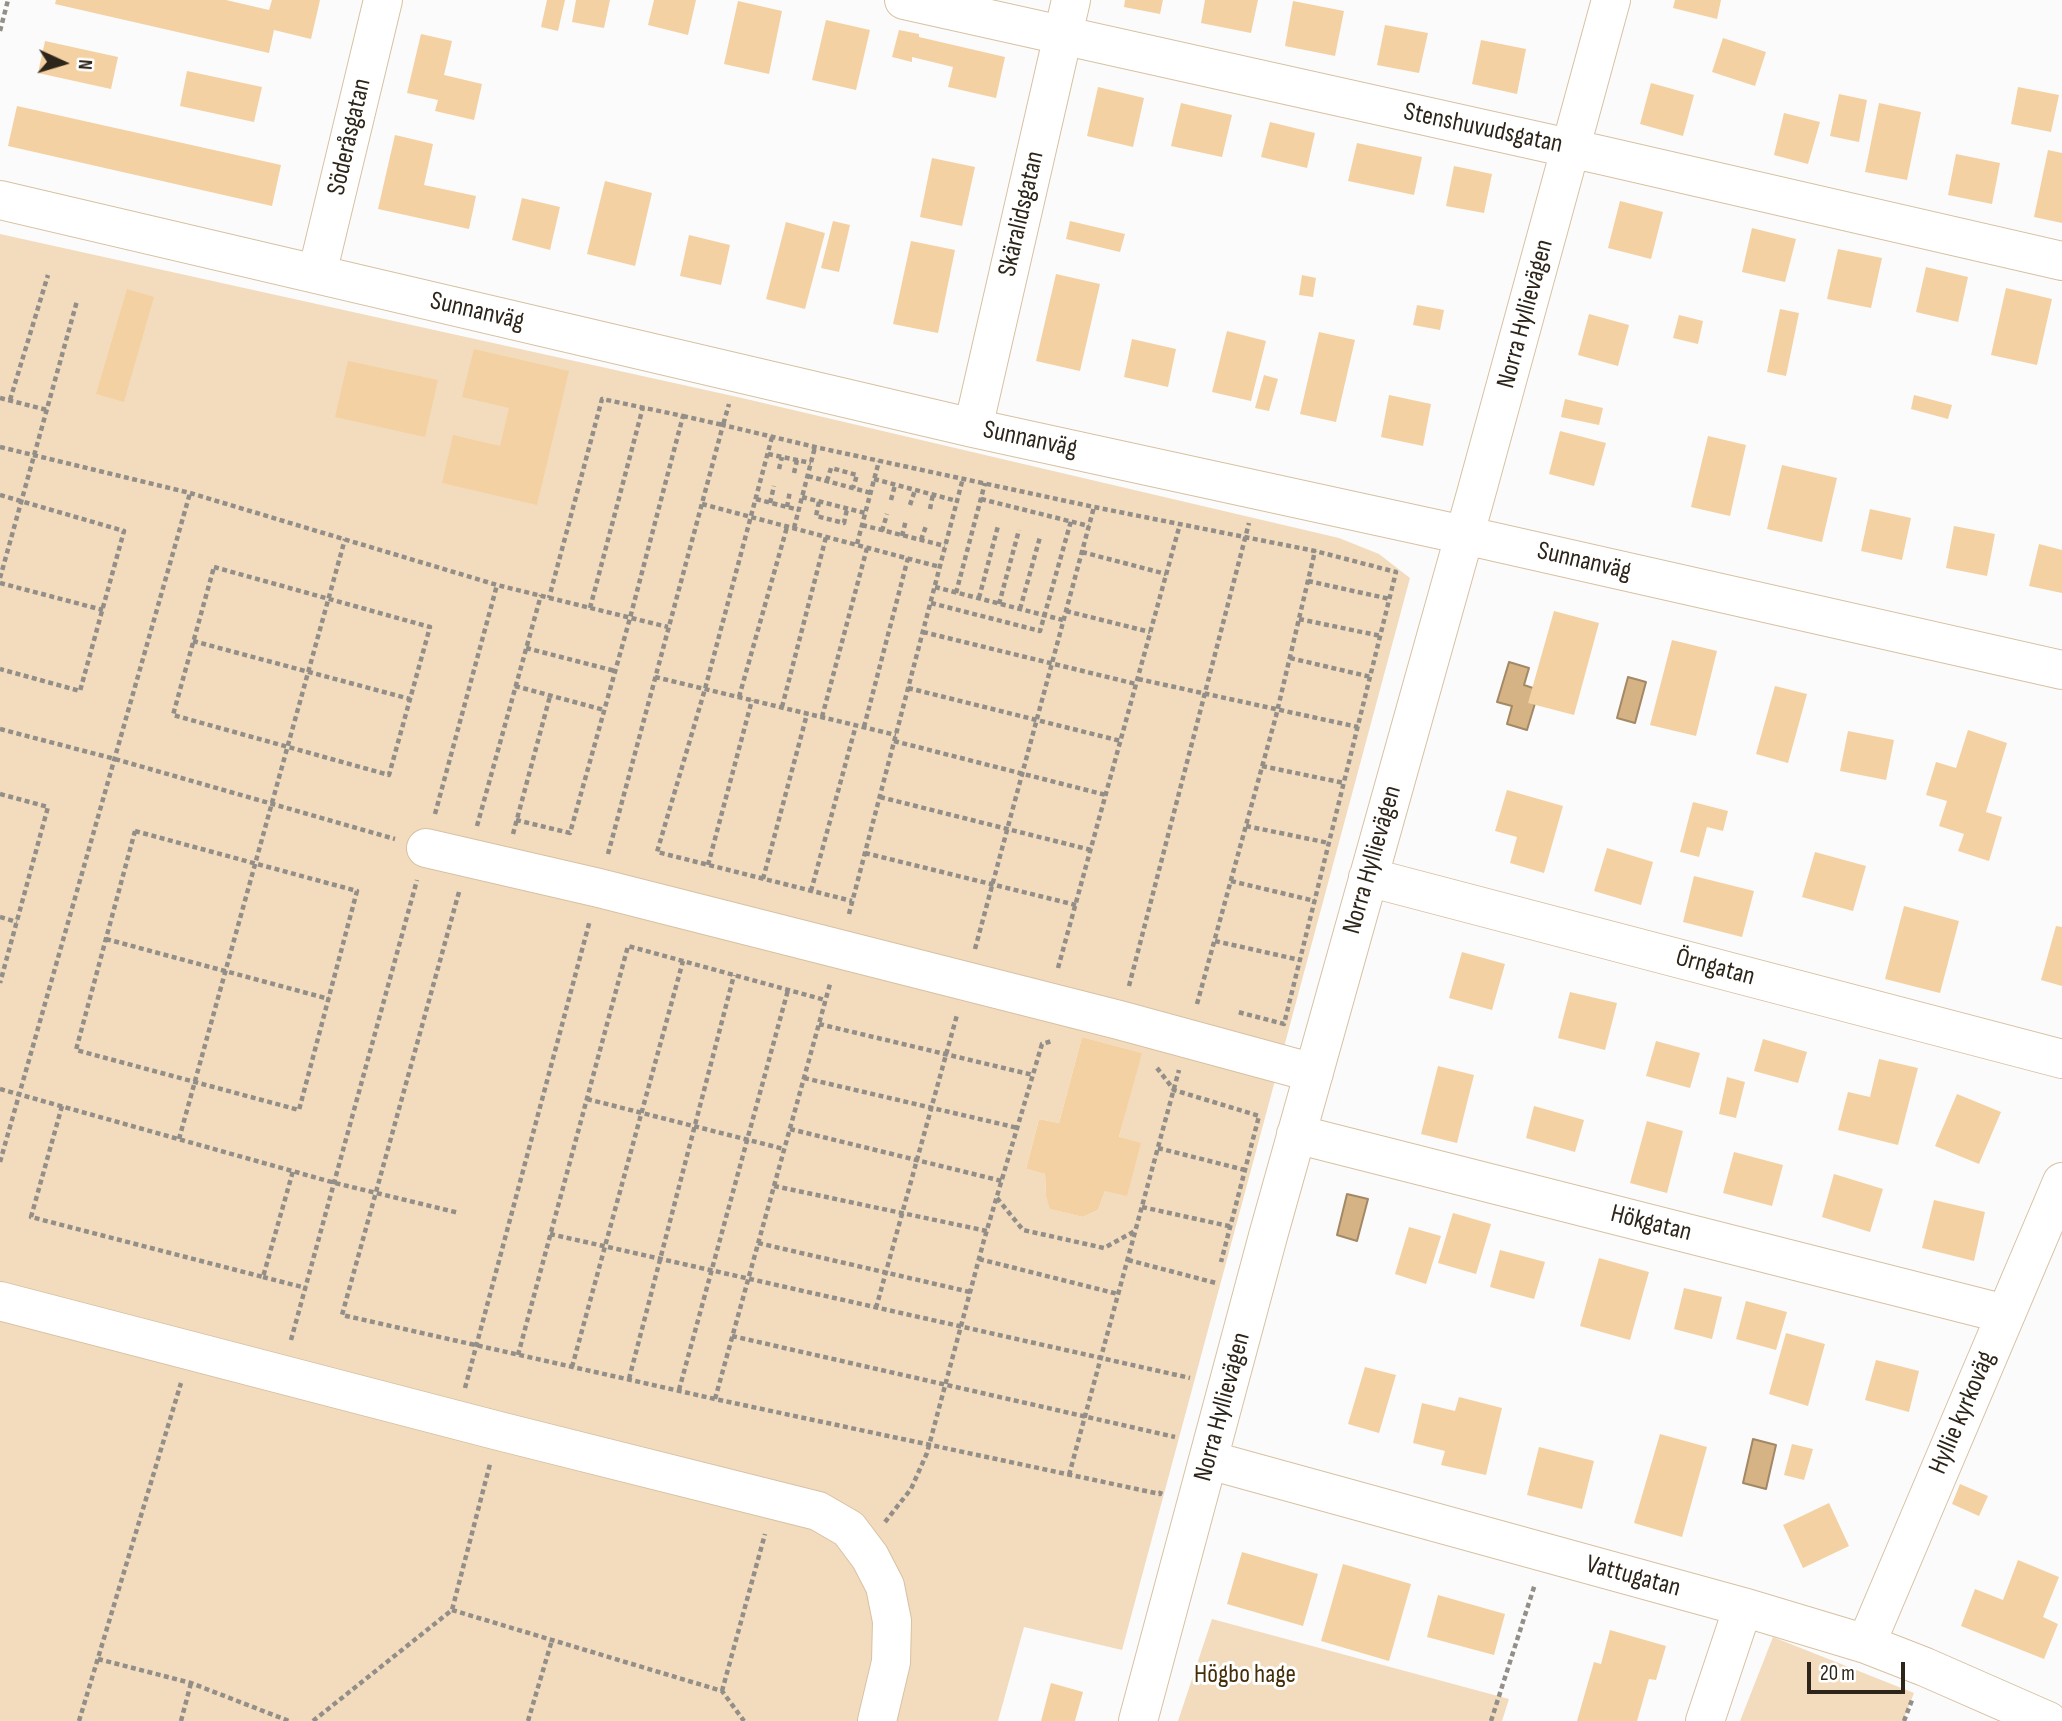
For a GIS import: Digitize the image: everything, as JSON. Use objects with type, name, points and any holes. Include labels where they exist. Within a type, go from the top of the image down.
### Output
[{"type":"street","name":"Söderåsgatan","points":[[317,274],[383,0]]},
{"type":"street","name":"Stenshuvudsgatan","points":[[904,0],[1067,18],[1572,148],[2062,261]]},
{"type":"street","name":"Norra Hyllievägen","points":[[1138,1721],[1296,1134],[1611,0]]},
{"type":"street","name":"Skäralidsgatan","points":[[973,428],[1067,18]]},
{"type":"street","name":"Sunnanväg","points":[[0,200],[973,428],[2062,670]]},
{"type":"street","points":[[426,848],[599,888],[1049,1002],[1314,1073]]},
{"type":"street","name":"Örngatan","points":[[1368,877],[2062,1059]]},
{"type":"street","name":"Hökgatan","points":[[1296,1134],[2005,1314]]},
{"type":"street","name":"Hyllie kyrkoväg","points":[[1866,1644],[2062,1182]]},
{"type":"street","points":[[0,1301],[818,1511],[849,1529],[870,1558],[885,1586],[892,1621],[891,1662],[877,1721]]},
{"type":"street","name":"Vattugatan","points":[[1209,1460],[1743,1607],[1866,1644],[2048,1721]]},
{"type":"street","points":[[1705,1721],[1743,1607]]},
{"type":"path","points":[[0,32],[8,0]]},
{"type":"path","points":[[10,400],[48,275]]},
{"type":"path","points":[[77,301],[0,581],[103,610]]},
{"type":"path","points":[[0,398],[47,410]]},
{"type":"path","points":[[549,598],[602,399],[1094,507],[1315,551],[1396,572],[1284,1024],[1235,1012]]},
{"type":"path","points":[[590,608],[643,407]]},
{"type":"path","points":[[516,820],[570,833],[683,415]]},
{"type":"path","points":[[475,1345],[723,425]]},
{"type":"path","points":[[772,437],[705,689],[657,852],[852,901]]},
{"type":"path","points":[[0,447],[190,493],[497,585],[668,627]]},
{"type":"path","points":[[794,528],[815,447]]},
{"type":"path","points":[[768,454],[811,463]]},
{"type":"path","points":[[779,469],[782,457]]},
{"type":"path","points":[[794,473],[797,460]]},
{"type":"path","points":[[857,545],[879,461]]},
{"type":"path","points":[[827,481],[831,468],[857,475],[853,488]]},
{"type":"path","points":[[808,476],[871,493]]},
{"type":"path","points":[[874,479],[957,501]]},
{"type":"path","points":[[956,593],[985,483]]},
{"type":"path","points":[[891,500],[895,485]]},
{"type":"path","points":[[770,503],[775,486]]},
{"type":"path","points":[[910,505],[915,490]]},
{"type":"path","points":[[1119,1020],[1257,490]]},
{"type":"path","points":[[787,507],[790,491]]},
{"type":"path","points":[[0,1162],[190,493]]},
{"type":"path","points":[[930,509],[933,494]]},
{"type":"path","points":[[0,495],[124,531],[80,691],[0,669]]},
{"type":"path","points":[[802,497],[865,513]]},
{"type":"path","points":[[756,499],[799,510]]},
{"type":"path","points":[[981,499],[1089,526]]},
{"type":"path","points":[[820,502],[816,516],[844,523],[847,509]]},
{"type":"path","points":[[702,504],[940,566]]},
{"type":"path","points":[[876,1308],[1094,507]]},
{"type":"path","points":[[882,530],[887,514]]},
{"type":"path","points":[[902,536],[905,520]]},
{"type":"path","points":[[931,603],[1040,631],[1071,521]]},
{"type":"path","points":[[1049,1002],[1180,524]]},
{"type":"path","points":[[862,525],[946,546]]},
{"type":"path","points":[[921,540],[926,526]]},
{"type":"path","points":[[979,598],[998,526]]},
{"type":"path","points":[[739,697],[787,527]]},
{"type":"path","points":[[999,604],[1019,530]]},
{"type":"path","points":[[782,707],[826,537]]},
{"type":"path","points":[[1020,609],[1040,537]]},
{"type":"path","points":[[179,1139],[345,539]]},
{"type":"path","points":[[822,717],[867,548]]},
{"type":"path","points":[[1082,552],[1166,574]]},
{"type":"path","points":[[864,727],[908,558]]},
{"type":"path","points":[[214,567],[430,627],[389,775],[173,715],[193,641],[214,567]]},
{"type":"path","points":[[1308,581],[1390,600]]},
{"type":"path","points":[[281,1373],[497,585]]},
{"type":"path","points":[[935,587],[1063,620]]},
{"type":"path","points":[[541,595],[515,687],[486,862],[376,1193],[342,1315],[1160,1494],[1163,1483]]},
{"type":"path","points":[[1066,611],[1150,632]]},
{"type":"path","points":[[1299,619],[1381,636]]},
{"type":"path","points":[[923,632],[1052,664],[1205,693],[1358,727]]},
{"type":"path","points":[[193,641],[410,699]]},
{"type":"path","points":[[526,648],[615,671]]},
{"type":"path","points":[[1290,658],[1371,677]]},
{"type":"path","points":[[655,677],[864,727],[1022,774],[1106,795]]},
{"type":"path","points":[[515,687],[604,710]]},
{"type":"path","points":[[908,688],[1121,741]]},
{"type":"path","points":[[486,862],[516,820],[550,696]]},
{"type":"path","points":[[708,865],[752,700]]},
{"type":"path","points":[[763,879],[807,714]]},
{"type":"path","points":[[811,891],[856,725]]},
{"type":"path","points":[[0,729],[116,759],[426,848]]},
{"type":"path","points":[[1262,766],[1344,783]]},
{"type":"path","points":[[0,794],[48,807],[0,983]]},
{"type":"path","points":[[880,797],[1091,850]]},
{"type":"path","points":[[1246,826],[1329,843]]},
{"type":"path","points":[[135,831],[357,891],[299,1110],[76,1050],[106,939],[135,831]]},
{"type":"path","points":[[865,853],[1076,905]]},
{"type":"path","points":[[1231,881],[1315,901]]},
{"type":"path","points":[[0,918],[17,922]]},
{"type":"path","points":[[106,939],[329,999]]},
{"type":"path","points":[[1214,941],[1300,960]]},
{"type":"path","points":[[518,1355],[628,946],[825,1000]]},
{"type":"path","points":[[572,1367],[683,961]]},
{"type":"path","points":[[628,1379],[734,975]]},
{"type":"path","points":[[679,1390],[788,990]]},
{"type":"path","points":[[819,1024],[1033,1075]]},
{"type":"path","points":[[860,1545],[887,1520],[912,1489],[929,1444],[979,1259],[1042,1044],[1055,1040]]},
{"type":"path","points":[[804,1078],[1018,1128]]},
{"type":"path","points":[[0,1089],[335,1183],[459,1213]]},
{"type":"path","points":[[1174,1090],[1259,1116],[1212,1295]]},
{"type":"path","points":[[587,1099],[784,1149]]},
{"type":"path","points":[[62,1106],[31,1217],[306,1288]]},
{"type":"path","points":[[790,1129],[1002,1181]]},
{"type":"path","points":[[1158,1148],[1245,1170]]},
{"type":"path","points":[[263,1277],[293,1171]]},
{"type":"path","points":[[774,1186],[987,1231]]},
{"type":"path","points":[[997,1198],[1023,1230],[1104,1248],[1136,1231]]},
{"type":"path","points":[[1142,1208],[1230,1226]]},
{"type":"path","points":[[550,1234],[1190,1378]]},
{"type":"path","points":[[758,1243],[970,1292]]},
{"type":"path","points":[[979,1259],[1118,1294]]},
{"type":"path","points":[[1128,1260],[1216,1283]]},
{"type":"path","points":[[732,1336],[1175,1437]]},
{"type":"path","points":[[79,1721],[191,1350]]},
{"type":"path","points":[[1187,1390],[1194,1366]]},
{"type":"path","points":[[1172,1448],[1178,1425]]},
{"type":"path","points":[[313,1721],[452,1610],[499,1431]]},
{"type":"path","points":[[722,1692],[775,1500]]},
{"type":"path","points":[[1492,1721],[1545,1553]]},
{"type":"path","points":[[452,1610],[722,1692],[744,1721]]},
{"type":"path","points":[[528,1721],[552,1640]]},
{"type":"path","points":[[97,1659],[191,1683],[289,1721]]},
{"type":"path","points":[[181,1721],[191,1683]]},
{"type":"green space","points":[[0,234],[742,398],[1339,538],[1379,554],[1410,578],[1122,1650],[1024,1627],[998,1721],[0,1721]],"holes":[[[1082,1037],[1141,1053],[1098,1210],[1083,1217],[1051,1209],[1046,1195],[1045,1174],[1026,1169],[1039,1119],[1059,1123]]]},
{"type":"green space","name":"Högbo hage","points":[[1212,1619],[1509,1699],[1502,1721],[1178,1721]]},
{"type":"green space","points":[[1773,1637],[1914,1693],[1903,1721],[1740,1721]]},
{"type":"shaded area","points":[[1509,662],[1529,668],[1524,685],[1539,690],[1527,730],[1507,724],[1512,706],[1497,702]]},
{"type":"shaded area","points":[[1628,677],[1646,682],[1635,723],[1617,718]]},
{"type":"shaded area","points":[[1347,1194],[1368,1199],[1357,1241],[1337,1235]]},
{"type":"shaded area","points":[[1753,1439],[1776,1445],[1766,1489],[1743,1483]]},
{"type":"building","points":[[56,0],[226,0],[269,10],[272,0],[320,0],[311,39],[274,30],[269,53],[55,4]]},
{"type":"building","points":[[547,0],[565,0],[558,31],[541,27]]},
{"type":"building","points":[[576,0],[610,0],[604,28],[572,22]]},
{"type":"building","points":[[654,0],[696,0],[688,35],[648,25]]},
{"type":"building","points":[[1125,0],[1163,0],[1160,14],[1124,7]]},
{"type":"building","points":[[1205,0],[1258,0],[1251,33],[1201,23]]},
{"type":"building","points":[[1675,0],[1721,0],[1717,19],[1673,8]]},
{"type":"building","points":[[738,1],[782,11],[769,74],[724,64]]},
{"type":"building","points":[[1293,1],[1344,11],[1335,56],[1285,46]]},
{"type":"building","points":[[826,20],[870,30],[856,90],[812,80]]},
{"type":"building","points":[[1385,25],[1428,33],[1419,73],[1377,65]]},
{"type":"building","points":[[899,30],[1005,57],[996,98],[948,87],[953,67],[912,57],[912,62],[892,57]]},
{"type":"building","points":[[421,34],[452,41],[444,75],[482,84],[474,120],[435,111],[438,100],[407,93]]},
{"type":"building","points":[[1723,38],[1766,52],[1755,86],[1712,72]]},
{"type":"building","points":[[1481,40],[1526,49],[1517,94],[1472,84]]},
{"type":"building","points":[[45,41],[118,57],[111,89],[38,73]]},
{"type":"building","points":[[187,71],[262,87],[254,122],[180,106]]},
{"type":"building","points":[[1651,83],[1694,95],[1683,136],[1640,124]]},
{"type":"building","points":[[1098,87],[1144,98],[1133,147],[1087,136]]},
{"type":"building","points":[[2018,87],[2059,95],[2051,132],[2011,124]]},
{"type":"building","points":[[1839,94],[1867,100],[1859,142],[1830,136]]},
{"type":"building","points":[[1181,103],[1232,115],[1222,157],[1171,146]]},
{"type":"building","points":[[1879,103],[1921,112],[1907,180],[1865,172]]},
{"type":"building","points":[[17,106],[281,165],[272,206],[8,146]]},
{"type":"building","points":[[1784,113],[1820,122],[1808,164],[1774,155]]},
{"type":"building","points":[[1270,122],[1315,133],[1307,168],[1261,157]]},
{"type":"building","points":[[395,135],[433,144],[424,185],[476,196],[469,229],[378,209]]},
{"type":"building","points":[[1357,143],[1422,157],[1414,195],[1348,181]]},
{"type":"building","points":[[2048,150],[2062,153],[2062,223],[2034,217]]},
{"type":"building","points":[[1956,154],[2000,163],[1992,204],[1948,195]]},
{"type":"building","points":[[932,158],[975,167],[962,226],[920,217]]},
{"type":"building","points":[[1454,166],[1492,174],[1484,213],[1446,206]]},
{"type":"building","points":[[605,181],[652,193],[635,266],[587,254]]},
{"type":"building","points":[[522,198],[560,207],[550,250],[512,240]]},
{"type":"building","points":[[1620,201],[1663,212],[1651,259],[1608,248]]},
{"type":"building","points":[[833,221],[850,225],[839,272],[821,268]]},
{"type":"building","points":[[1070,221],[1125,234],[1120,252],[1066,239]]},
{"type":"building","points":[[786,222],[825,233],[805,309],[766,299]]},
{"type":"building","points":[[1752,228],[1796,239],[1785,282],[1742,272]]},
{"type":"building","points":[[689,235],[730,245],[721,285],[680,276]]},
{"type":"building","points":[[911,241],[955,250],[938,333],[893,324]]},
{"type":"building","points":[[1838,249],[1882,258],[1871,308],[1827,299]]},
{"type":"building","points":[[1926,267],[1968,277],[1958,322],[1916,312]]},
{"type":"building","points":[[1056,274],[1100,284],[1080,371],[1036,361]]},
{"type":"building","points":[[1302,275],[1316,278],[1313,297],[1299,295]]},
{"type":"building","points":[[2006,288],[2052,299],[2037,365],[1991,355]]},
{"type":"building","points":[[127,289],[154,297],[124,402],[96,394]]},
{"type":"building","points":[[1417,305],[1444,310],[1440,330],[1413,325]]},
{"type":"building","points":[[1780,309],[1799,313],[1786,376],[1767,372]]},
{"type":"building","points":[[1589,314],[1629,325],[1618,366],[1578,355]]},
{"type":"building","points":[[1679,315],[1703,321],[1698,344],[1673,338]]},
{"type":"building","points":[[1227,331],[1266,341],[1251,401],[1212,392]]},
{"type":"building","points":[[1319,332],[1355,340],[1336,422],[1300,414]]},
{"type":"building","points":[[1132,339],[1176,349],[1168,387],[1124,377]]},
{"type":"building","points":[[474,349],[569,371],[537,505],[442,483],[453,435],[500,446],[509,408],[462,397]]},
{"type":"building","points":[[348,361],[438,380],[425,437],[335,417]]},
{"type":"building","points":[[1264,375],[1278,379],[1269,411],[1255,408]]},
{"type":"building","points":[[1389,395],[1431,404],[1423,446],[1381,437]]},
{"type":"building","points":[[1914,395],[1952,405],[1948,419],[1911,409]]},
{"type":"building","points":[[1565,399],[1603,408],[1599,425],[1561,417]]},
{"type":"building","points":[[1560,431],[1606,443],[1594,486],[1549,474]]},
{"type":"building","points":[[1708,436],[1746,445],[1730,516],[1691,507]]},
{"type":"building","points":[[1782,465],[1837,478],[1822,542],[1767,529]]},
{"type":"building","points":[[1870,509],[1911,518],[1902,560],[1861,551]]},
{"type":"building","points":[[1954,526],[1995,534],[1987,576],[1946,568]]},
{"type":"building","points":[[2039,544],[2062,550],[2062,593],[2029,586]]},
{"type":"building","points":[[1554,611],[1599,623],[1574,715],[1528,703]]},
{"type":"building","points":[[1672,640],[1717,651],[1696,736],[1650,725]]},
{"type":"building","points":[[1775,686],[1807,694],[1788,763],[1756,754]]},
{"type":"building","points":[[1968,730],[2007,743],[1986,812],[2002,817],[1989,861],[1958,851],[1964,834],[1939,826],[1947,801],[1926,795],[1936,762],[1956,768]]},
{"type":"building","points":[[1848,731],[1894,740],[1886,780],[1840,771]]},
{"type":"building","points":[[1507,790],[1563,806],[1544,873],[1510,863],[1517,837],[1495,831]]},
{"type":"building","points":[[1693,802],[1728,811],[1723,831],[1707,827],[1699,857],[1680,852]]},
{"type":"building","points":[[1607,848],[1653,862],[1641,905],[1594,891]]},
{"type":"building","points":[[1815,852],[1866,866],[1853,911],[1802,897]]},
{"type":"building","points":[[1694,876],[1754,891],[1742,937],[1683,922]]},
{"type":"building","points":[[1904,906],[1959,921],[1940,993],[1885,979]]},
{"type":"building","points":[[2056,926],[2062,927],[2062,986],[2041,980]]},
{"type":"building","points":[[1462,952],[1505,964],[1492,1010],[1449,998]]},
{"type":"building","points":[[1570,992],[1617,1003],[1605,1050],[1558,1038]]},
{"type":"building","points":[[1082,1037],[1142,1053],[1119,1137],[1141,1143],[1127,1196],[1105,1191],[1098,1210],[1083,1217],[1050,1209],[1046,1196],[1045,1174],[1026,1169],[1039,1119],[1059,1123]]},
{"type":"building","points":[[1763,1039],[1807,1052],[1798,1083],[1754,1071]]},
{"type":"building","points":[[1656,1041],[1700,1053],[1690,1088],[1646,1076]]},
{"type":"building","points":[[1879,1059],[1918,1068],[1898,1145],[1838,1130],[1848,1092],[1870,1097]]},
{"type":"building","points":[[1438,1066],[1474,1075],[1457,1143],[1421,1134]]},
{"type":"building","points":[[1727,1077],[1745,1082],[1736,1118],[1719,1114]]},
{"type":"building","points":[[1957,1094],[2001,1112],[1979,1164],[1935,1146]]},
{"type":"building","points":[[1534,1106],[1584,1120],[1575,1152],[1526,1138]]},
{"type":"building","points":[[1647,1121],[1683,1131],[1667,1193],[1630,1183]]},
{"type":"building","points":[[1734,1152],[1783,1165],[1772,1206],[1723,1193]]},
{"type":"building","points":[[1834,1174],[1883,1189],[1870,1232],[1822,1217]]},
{"type":"building","points":[[1934,1200],[1985,1212],[1974,1261],[1922,1248]]},
{"type":"building","points":[[1453,1213],[1491,1224],[1476,1274],[1438,1263]]},
{"type":"building","points":[[1409,1227],[1441,1236],[1426,1284],[1395,1274]]},
{"type":"building","points":[[1500,1250],[1545,1262],[1534,1299],[1490,1287]]},
{"type":"building","points":[[1599,1258],[1649,1272],[1630,1340],[1580,1326]]},
{"type":"building","points":[[1684,1288],[1722,1297],[1712,1339],[1674,1329]]},
{"type":"building","points":[[1746,1301],[1787,1312],[1776,1350],[1736,1339]]},
{"type":"building","points":[[1786,1333],[1825,1344],[1808,1406],[1769,1394]]},
{"type":"building","points":[[1876,1360],[1919,1371],[1909,1412],[1865,1400]]},
{"type":"building","points":[[1365,1367],[1396,1375],[1379,1433],[1348,1424]]},
{"type":"building","points":[[1459,1397],[1502,1408],[1486,1475],[1441,1465],[1445,1451],[1413,1443],[1422,1403],[1455,1411]]},
{"type":"building","points":[[1660,1434],[1707,1447],[1682,1537],[1634,1523]]},
{"type":"building","points":[[1792,1444],[1813,1449],[1804,1480],[1784,1475]]},
{"type":"building","points":[[1539,1447],[1594,1461],[1582,1509],[1527,1495]]},
{"type":"building","points":[[1960,1484],[1988,1496],[1979,1516],[1952,1504]]},
{"type":"building","points":[[1829,1503],[1849,1546],[1803,1568],[1783,1525]]},
{"type":"building","points":[[1242,1552],[1318,1574],[1303,1626],[1227,1604]]},
{"type":"building","points":[[2018,1560],[2059,1577],[2043,1617],[2058,1624],[2044,1659],[1961,1626],[1975,1589],[2003,1600]]},
{"type":"building","points":[[1343,1564],[1411,1584],[1389,1661],[1321,1641]]},
{"type":"building","points":[[1438,1595],[1505,1614],[1494,1655],[1427,1637]]},
{"type":"building","points":[[1610,1630],[1666,1646],[1656,1680],[1649,1679],[1637,1721],[1577,1721],[1594,1662],[1601,1664]]},
{"type":"building","points":[[1051,1683],[1083,1692],[1075,1721],[1041,1721]]}]
